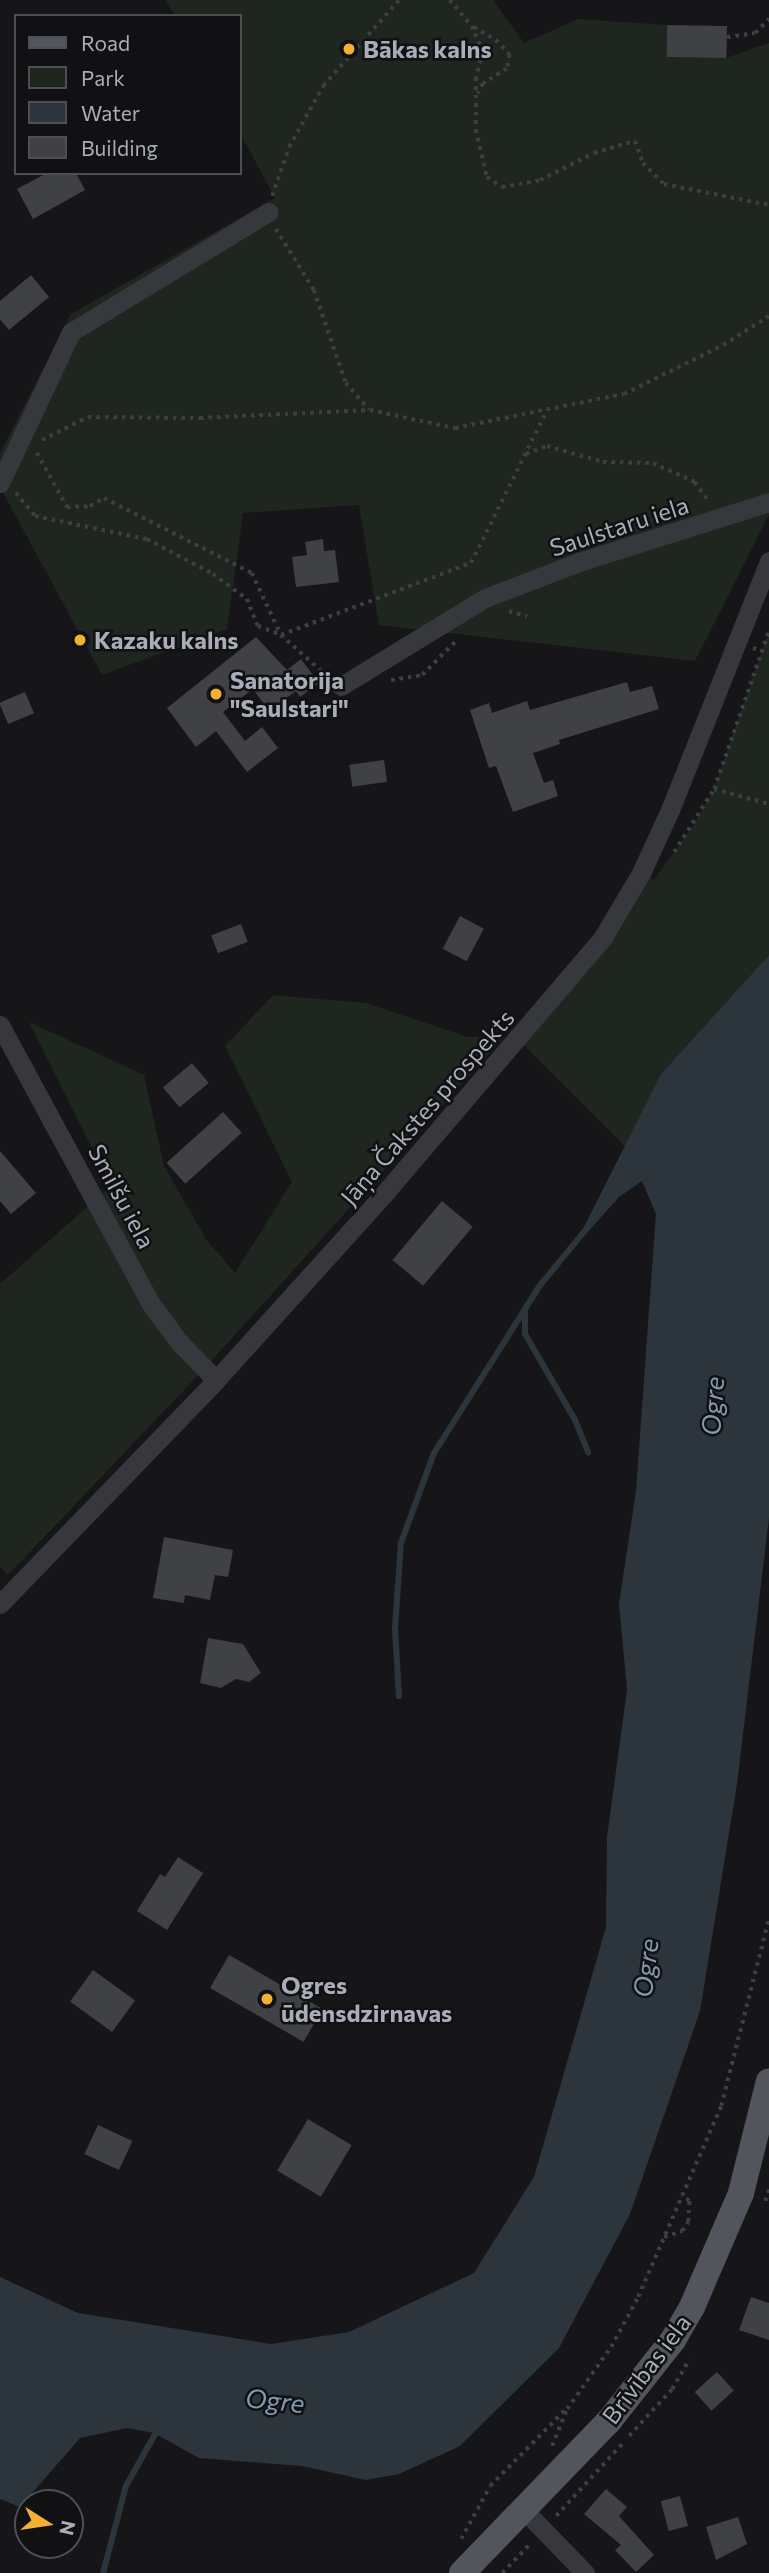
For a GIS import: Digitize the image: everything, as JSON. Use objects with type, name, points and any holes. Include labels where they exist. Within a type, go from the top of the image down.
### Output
[{"type":"main road","name":"Brīvības iela","points":[[459,2556],[523,2510],[609,2421],[647,2375],[692,2307],[741,2193],[769,2081]]},
{"type":"street","points":[[2,480],[71,332],[268,212]]},
{"type":"street","name":"Saulstaru iela","points":[[341,686],[485,598],[579,562],[769,502]]},
{"type":"street","name":"Jāņa Čakstes prospekts","points":[[0,1604],[216,1380],[511,1050],[603,937],[641,873],[670,810],[769,561]]},
{"type":"street","name":"Smilšu iela","points":[[0,1025],[151,1304],[179,1342],[216,1380]]},
{"type":"street","points":[[523,2510],[585,2573]]},
{"type":"path","points":[[370,410],[346,383],[314,290],[284,247],[268,212],[289,147],[323,86],[399,0]]},
{"type":"path","points":[[450,0],[472,26],[483,52],[478,64],[476,130],[487,177],[502,187],[540,180],[602,149],[635,141],[643,163],[664,184],[769,205]]},
{"type":"path","points":[[727,37],[755,33],[769,19]]},
{"type":"path","points":[[472,26],[496,40],[510,55],[507,69],[483,84],[477,96]]},
{"type":"path","points":[[281,635],[252,573],[104,498],[90,506],[66,507],[33,445],[88,417],[200,418],[370,410],[455,428],[624,394],[723,345],[769,316]]},
{"type":"path","points":[[281,635],[471,562],[547,410]]},
{"type":"path","points":[[524,455],[547,446],[603,462],[670,468],[695,482],[709,499],[704,520],[698,526]]},
{"type":"path","points":[[2,480],[35,516],[147,539],[213,574],[247,599],[258,626],[281,635],[341,686]]},
{"type":"path","points":[[769,630],[714,789],[769,804]]},
{"type":"path","points":[[459,2556],[490,2486],[567,2409],[611,2347],[664,2237],[721,2106],[769,1917]]},
{"type":"path","points":[[664,2237],[682,2231],[688,2222],[689,2201],[682,2196]]},
{"type":"path","points":[[547,2457],[567,2409]]},
{"type":"path","points":[[459,2556],[468,2540]]},
{"type":"green space","points":[[166,0],[493,0],[524,43],[578,19],[667,25],[666,57],[726,58],[769,43],[769,515],[695,661],[379,625],[359,505],[243,513],[227,629],[102,675],[0,487],[0,453],[71,314],[275,198],[242,137],[242,14],[174,14]]},
{"type":"green space","points":[[769,630],[769,955],[661,1074],[625,1146],[519,1040],[641,873],[654,880],[694,824],[714,789]]},
{"type":"green space","points":[[273,995],[366,1003],[468,1037],[505,1036],[205,1368],[8,1575],[0,1567],[0,1284],[111,1186],[29,1022],[144,1075],[164,1166],[206,1239],[235,1273],[292,1182],[225,1046]]},
{"type":"water","name":"Ogre","points":[[769,955],[769,1518],[737,1784],[700,2011],[630,2214],[559,2348],[460,2446],[399,2474],[366,2480],[302,2466],[199,2458],[154,2433],[127,2428],[80,2438],[36,2489],[14,2489],[14,2505],[0,2499],[0,2277],[78,2313],[271,2344],[349,2332],[474,2273],[534,2177],[606,1927],[607,1837],[627,1690],[619,1604],[636,1491],[656,1214],[642,1181],[619,1197],[586,1234],[582,1231],[661,1074]]},
{"type":"building","points":[[667,25],[727,26],[726,58],[666,57]]},
{"type":"building","points":[[43,175],[77,175],[85,190],[33,219],[17,189]]},
{"type":"building","points":[[31,275],[49,297],[9,330],[0,319],[0,301]]},
{"type":"building","points":[[323,539],[324,551],[335,550],[339,582],[296,587],[292,557],[307,555],[305,542]]},
{"type":"building","name":"Sanatorija \"Saulstari\"","points":[[256,637],[287,670],[301,659],[319,683],[300,697],[296,691],[269,711],[253,689],[223,712],[245,741],[262,727],[278,748],[247,772],[216,731],[196,747],[167,708]]},
{"type":"building","points":[[627,682],[630,692],[652,686],[659,709],[559,740],[560,744],[533,753],[544,783],[553,780],[558,796],[513,812],[496,766],[489,768],[470,710],[489,703],[492,713],[527,701],[530,710]]},
{"type":"building","points":[[25,692],[34,713],[8,724],[0,703]]},
{"type":"building","points":[[384,760],[387,782],[352,787],[349,765]]},
{"type":"building","points":[[460,916],[484,929],[466,961],[443,949]]},
{"type":"building","points":[[241,924],[248,942],[218,953],[211,935]]},
{"type":"building","points":[[192,1063],[209,1083],[180,1107],[163,1087]]},
{"type":"building","points":[[223,1112],[242,1133],[185,1184],[167,1163]]},
{"type":"building","points":[[0,1151],[36,1193],[11,1214],[0,1201]]},
{"type":"building","points":[[442,1201],[473,1227],[423,1286],[393,1260]]},
{"type":"building","points":[[164,1537],[233,1550],[228,1577],[215,1575],[210,1600],[185,1595],[184,1603],[153,1598]]},
{"type":"building","points":[[208,1638],[243,1644],[261,1673],[249,1682],[236,1679],[221,1688],[200,1683]]},
{"type":"building","points":[[178,1857],[203,1873],[167,1930],[137,1911],[160,1874],[165,1877]]},
{"type":"building","name":"Ogres ūdensdzirnavas","points":[[229,1955],[323,2009],[304,2042],[210,1988]]},
{"type":"building","points":[[93,1970],[135,2001],[112,2032],[70,2002]]},
{"type":"building","points":[[308,2119],[352,2145],[321,2197],[277,2170]]},
{"type":"building","points":[[98,2125],[132,2141],[119,2170],[84,2154]]},
{"type":"building","points":[[751,2297],[769,2303],[769,2340],[739,2330]]},
{"type":"building","points":[[717,2372],[734,2391],[711,2411],[695,2392]]},
{"type":"building","points":[[606,2489],[627,2507],[619,2516],[654,2555],[636,2572],[615,2550],[621,2545],[584,2514]]},
{"type":"building","points":[[680,2496],[688,2526],[669,2531],[661,2501]]},
{"type":"building","points":[[738,2517],[747,2544],[716,2560],[706,2527]]},
{"type":"waterway","points":[[399,1696],[395,1628],[401,1543],[434,1453],[541,1284],[588,1227]]},
{"type":"waterway","points":[[525,1309],[525,1334],[575,1420],[588,1453]]},
{"type":"waterway","points":[[103,2573],[126,2486],[158,2429]]},
{"type":"place","name":"Bākas kalns","points":[[349,49]]},
{"type":"place","name":"Kazaku kalns","points":[[80,640]]},
{"type":"place","name":"Sanatorija \"Saulstari\"","points":[[216,694]]},
{"type":"place","name":"Ogres ūdensdzirnavas","points":[[267,1999]]}]
